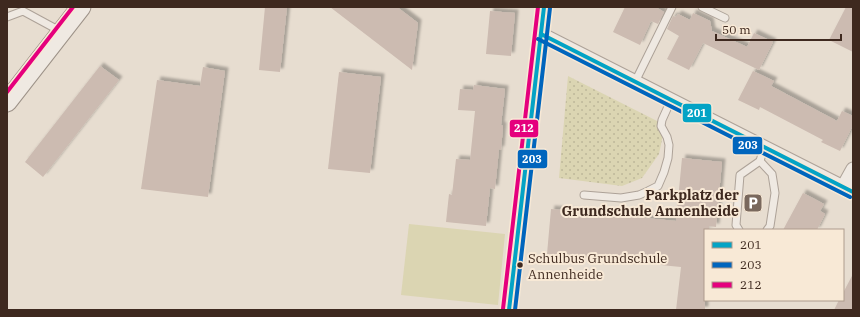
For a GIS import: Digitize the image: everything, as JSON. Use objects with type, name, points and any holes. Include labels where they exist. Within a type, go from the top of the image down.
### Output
[{"type":"street","points":[[7,102],[81,7]]},
{"type":"street","points":[[509,310],[544,7]]},
{"type":"street","points":[[541,34],[848,190],[853,169]]},
{"type":"lane","points":[[635,82],[672,7]]},
{"type":"lane","points":[[702,7],[725,18]]},
{"type":"lane","points":[[7,17],[23,11],[62,32]]},
{"type":"lane","points":[[584,196],[622,198],[638,195],[658,186],[668,158],[669,145],[667,137],[661,126],[662,120],[671,100]]},
{"type":"lane","points":[[738,229],[736,225],[740,175],[760,161],[764,147]]},
{"type":"lane","points":[[760,161],[772,174],[775,193],[768,229]]},
{"type":"shaded area","points":[[568,76],[665,125],[659,154],[642,178],[622,186],[559,178]]},
{"type":"shaded area","points":[[409,224],[505,234],[498,305],[401,295]]},
{"type":"building","points":[[265,7],[287,7],[280,72],[259,70]]},
{"type":"building","points":[[330,7],[397,7],[418,23],[412,70]]},
{"type":"building","points":[[625,7],[658,7],[657,8],[664,12],[658,24],[651,21],[640,45],[613,32]]},
{"type":"building","points":[[846,7],[853,7],[853,52],[829,40]]},
{"type":"building","points":[[490,11],[515,13],[511,56],[486,54]]},
{"type":"building","points":[[693,13],[710,21],[712,31],[747,47],[754,33],[773,42],[759,70],[703,43],[689,70],[667,59],[679,36],[667,29],[673,16],[676,17],[678,14],[690,20]]},
{"type":"building","points":[[100,66],[119,80],[43,177],[25,162]]},
{"type":"building","points":[[203,67],[225,71],[208,197],[141,189],[157,80],[200,86]]},
{"type":"building","points":[[753,71],[774,81],[771,86],[837,121],[842,111],[853,116],[853,125],[840,151],[821,142],[823,140],[760,107],[759,110],[738,100]]},
{"type":"building","points":[[339,72],[381,77],[370,173],[328,169]]},
{"type":"building","points":[[474,85],[505,89],[501,125],[503,126],[501,150],[499,149],[495,189],[490,188],[486,226],[446,222],[449,194],[452,195],[456,159],[470,160],[475,111],[458,110],[460,89],[473,90]]},
{"type":"building","points":[[682,158],[722,162],[716,227],[709,226],[709,229],[704,229],[705,310],[676,310],[681,267],[547,254],[551,209],[676,221]]},
{"type":"building","points":[[803,193],[824,204],[820,211],[825,214],[818,229],[784,229]]},
{"type":"building","points":[[853,274],[853,310],[834,310],[838,301],[844,301],[844,291]]},
{"type":"transit line","name":"212","points":[[7,92],[73,7]]},
{"type":"transit line","name":"212","points":[[503,309],[538,7]]},
{"type":"transit line","name":"201","points":[[509,310],[544,7]]},
{"type":"transit line","name":"203","points":[[515,310],[550,8]]},
{"type":"transit line","name":"201","points":[[541,34],[853,192]]},
{"type":"transit line","name":"203","points":[[538,39],[850,197]]},
{"type":"place","name":"Parkplatz der Grundschule Annenheide","points":[[753,203]]},
{"type":"place","name":"Schulbus Grundschule Annenheide","points":[[520,265]]}]
